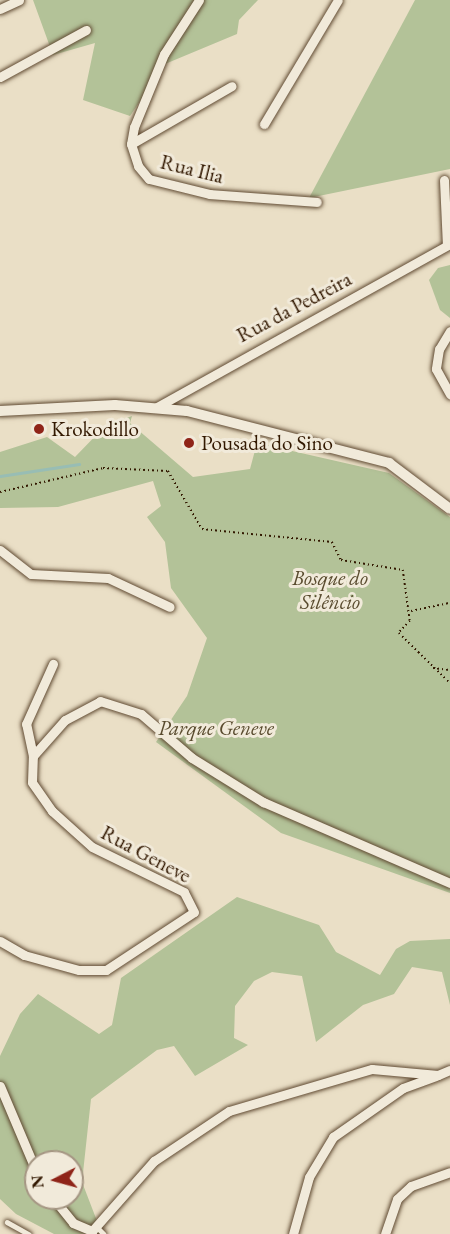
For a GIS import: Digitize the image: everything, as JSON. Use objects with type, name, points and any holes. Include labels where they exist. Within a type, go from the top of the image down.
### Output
[{"type":"street","points":[[0,9],[19,0]]},
{"type":"street","points":[[131,144],[164,54],[199,0]]},
{"type":"street","points":[[264,124],[338,0]]},
{"type":"street","points":[[0,77],[86,30]]},
{"type":"street","points":[[131,144],[232,86]]},
{"type":"street","name":"Rua Ilia","points":[[131,144],[138,166],[158,181],[210,194],[317,202]]},
{"type":"street","points":[[444,180],[449,244]]},
{"type":"street","name":"Rua da Pedreira","points":[[157,406],[449,244]]},
{"type":"street","points":[[450,331],[436,369],[450,394]]},
{"type":"street","points":[[0,411],[157,406],[367,455],[402,471],[450,509]]},
{"type":"street","points":[[0,550],[31,574],[108,578],[170,607]]},
{"type":"street","points":[[33,756],[26,724],[53,664]]},
{"type":"street","points":[[33,756],[83,707],[100,701],[120,703],[263,802],[450,883]]},
{"type":"street","name":"Rua Geneve","points":[[0,940],[24,955],[68,967],[106,970],[194,912],[194,904],[184,892],[92,847],[58,817],[32,782],[33,756]]},
{"type":"street","points":[[64,1210],[82,1230],[101,1231],[154,1161],[229,1111],[372,1069],[438,1075]]},
{"type":"street","points":[[293,1234],[309,1177],[333,1137],[403,1088],[450,1070]]},
{"type":"street","points":[[0,1086],[27,1150]]},
{"type":"street","points":[[385,1234],[390,1212],[411,1186],[450,1172]]},
{"type":"lane","points":[[7,1222],[29,1234]]},
{"type":"path","points":[[0,492],[104,468],[168,471],[202,529],[332,542],[341,560],[404,570],[410,621],[399,633],[432,668],[450,683]]},
{"type":"path","points":[[410,611],[450,603]]},
{"type":"path","points":[[432,668],[450,670]]},
{"type":"green space","points":[[33,0],[258,0],[239,20],[237,34],[165,64],[130,116],[83,100],[95,43],[53,55]]},
{"type":"green space","points":[[415,0],[450,0],[450,169],[309,198]]},
{"type":"green space","points":[[450,265],[450,318],[440,310],[429,280],[438,268]]},
{"type":"green space","name":"Bosque do Silêncio","points":[[132,416],[130,423],[193,477],[250,469],[257,443],[389,473],[450,517],[450,893],[281,833],[156,742],[187,696],[207,638],[171,588],[165,542],[147,517],[161,506],[153,481],[58,507],[0,508],[0,452],[47,437],[75,457],[105,426]]},
{"type":"green space","points":[[237,897],[319,925],[336,952],[380,975],[396,949],[410,941],[450,939],[450,1005],[442,972],[412,967],[394,994],[363,1005],[316,1042],[302,976],[272,972],[254,981],[235,1006],[234,1038],[248,1045],[195,1076],[174,1046],[157,1050],[91,1099],[84,1164],[84,1150],[24,1150],[24,1210],[84,1210],[84,1187],[102,1234],[54,1234],[16,1214],[0,1199],[0,1056],[20,1014],[38,994],[99,1034],[112,1025],[121,978]]},
{"type":"waterway","points":[[0,476],[79,464]]},
{"type":"place","name":"Krokodillo","points":[[39,429]]},
{"type":"place","name":"Pousada do Sino","points":[[189,443]]},
{"type":"park label","name":"Parque Geneve","points":[[216,728]]}]
